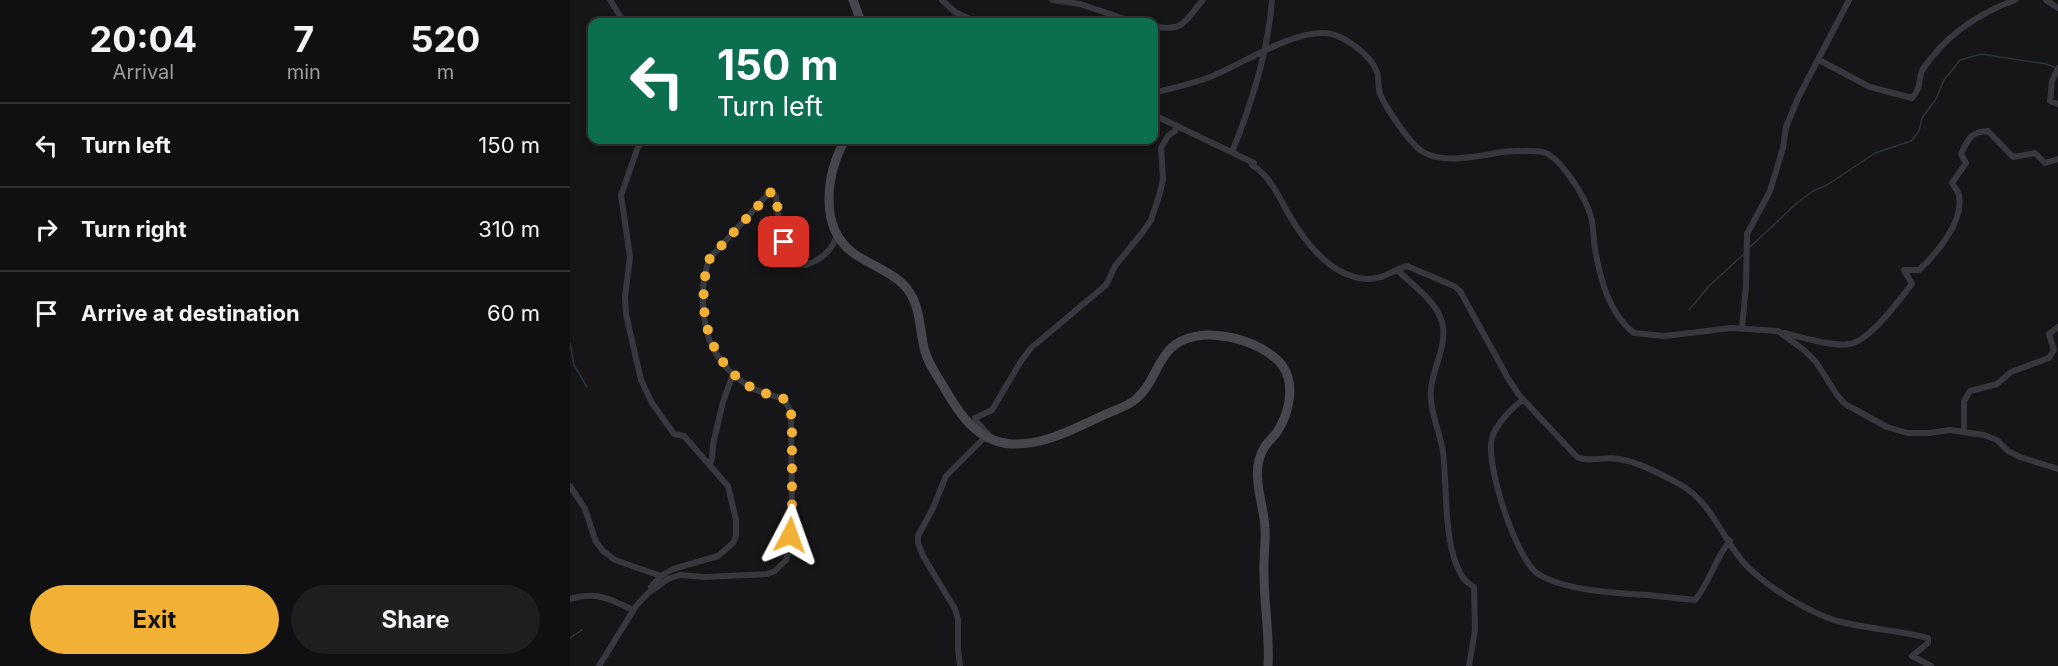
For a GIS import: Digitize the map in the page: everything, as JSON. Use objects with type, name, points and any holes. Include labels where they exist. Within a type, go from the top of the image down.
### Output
[{"type":"main road","points":[[853,0],[860,18]]},
{"type":"main road","points":[[843,144],[834,164],[830,186],[829,206],[837,236],[854,254],[892,276],[910,292],[915,304],[924,349],[932,366],[961,414],[986,438],[1009,444],[1042,440],[1070,431],[1125,406],[1143,392],[1168,351],[1179,342],[1193,337],[1227,336],[1253,346],[1276,360],[1284,369],[1289,380],[1287,407],[1281,425],[1263,450],[1257,479],[1265,531],[1263,573],[1270,640],[1268,666]]},
{"type":"street","points":[[610,0],[621,18]]},
{"type":"street","points":[[942,0],[955,12],[968,18]]},
{"type":"street","points":[[1052,0],[1080,4],[1122,18]]},
{"type":"street","points":[[1158,28],[1176,28],[1203,0]]},
{"type":"street","points":[[1232,152],[1248,114],[1265,51],[1272,0]]},
{"type":"street","points":[[1742,328],[1747,234],[1770,190],[1784,148],[1786,127],[1798,98],[1849,0]]},
{"type":"street","points":[[1819,60],[1870,87],[1912,98],[1919,90],[1921,71],[1945,41],[1979,15],[2015,0]]},
{"type":"street","points":[[2046,0],[2058,8]]},
{"type":"street","points":[[1158,92],[1205,79],[1304,36],[1321,33],[1336,35],[1358,47],[1377,71],[1380,94],[1394,119],[1415,145],[1425,153],[1452,158],[1484,157],[1519,150],[1547,153],[1574,182],[1588,208],[1595,248],[1609,299],[1617,314],[1634,333],[1665,336],[1742,328],[1778,331],[1811,340],[1848,345],[1859,340],[1877,326],[1912,284],[1904,270],[1919,270],[1946,239],[1958,213],[1959,195],[1952,183],[1966,163],[1961,154],[1970,136],[1977,131],[1988,131],[2013,157],[2035,153],[2045,163],[2058,159]]},
{"type":"street","points":[[2058,68],[2052,81],[2050,101],[2058,104]]},
{"type":"street","points":[[1158,118],[1254,163],[1252,165],[1261,171],[1278,192],[1289,215],[1307,242],[1324,260],[1349,275],[1365,279],[1380,278],[1407,266],[1425,275],[1449,282],[1458,288],[1509,380],[1523,400],[1578,458],[1627,461],[1683,486],[1705,507],[1742,561],[1753,571],[1801,605],[1839,621],[1928,638],[1928,643],[1912,656],[1931,666]]},
{"type":"street","points":[[960,666],[958,619],[955,609],[926,561],[918,543],[918,536],[946,476],[988,434],[975,417],[992,410],[1021,361],[1033,346],[1106,285],[1115,266],[1151,220],[1163,179],[1161,148],[1167,136],[1175,131],[1176,125]]},
{"type":"street","points":[[599,666],[633,610],[661,576],[680,566],[718,556],[735,539],[736,520],[729,489],[684,436],[674,434],[657,413],[641,380],[629,332],[625,297],[630,257],[621,195],[641,144]]},
{"type":"street","points":[[648,592],[668,579],[680,575],[705,577],[767,574],[775,571],[788,557],[792,514],[791,412],[784,399],[749,387],[733,374],[714,350],[707,330],[703,302],[707,266],[710,258],[771,192],[776,196],[786,251],[793,261],[806,265],[816,260],[830,249],[837,236]]},
{"type":"street","points":[[1397,270],[1427,299],[1442,320],[1442,339],[1431,388],[1432,407],[1442,449],[1450,532],[1456,565],[1465,582],[1474,587],[1475,630],[1469,666]]},
{"type":"street","points":[[1965,431],[1964,401],[1970,391],[1997,384],[2011,372],[2049,358],[2054,350],[2049,334],[2058,327]]},
{"type":"street","points":[[1778,331],[1816,362],[1837,394],[1855,410],[1887,427],[1907,433],[1965,431],[1984,435],[1997,440],[2008,451],[2020,457],[2058,469]]},
{"type":"street","points":[[709,465],[712,461],[723,402],[733,374]]},
{"type":"street","points":[[1523,400],[1515,405],[1497,429],[1492,438],[1491,452],[1498,495],[1512,535],[1521,555],[1537,573],[1562,584],[1604,591],[1695,600],[1714,570],[1721,551],[1730,541]]},
{"type":"street","points":[[570,486],[587,513],[596,542],[606,555],[661,576]]},
{"type":"street","points":[[570,598],[606,597],[633,610]]},
{"type":"waterway","points":[[1750,247],[1813,191],[1827,185],[1875,153],[1911,141],[1919,131],[1922,118],[1936,99],[1944,80],[1960,60],[1981,54],[2054,67]]},
{"type":"waterway","points":[[1689,310],[1710,285],[1745,253]]},
{"type":"waterway","points":[[570,343],[574,365],[587,387]]},
{"type":"waterway","points":[[570,638],[582,630]]},
{"type":"route","points":[[784,242],[776,196],[771,192],[710,258],[703,302],[707,330],[714,350],[733,374],[749,387],[784,399],[791,412],[792,514],[790,535]]}]
